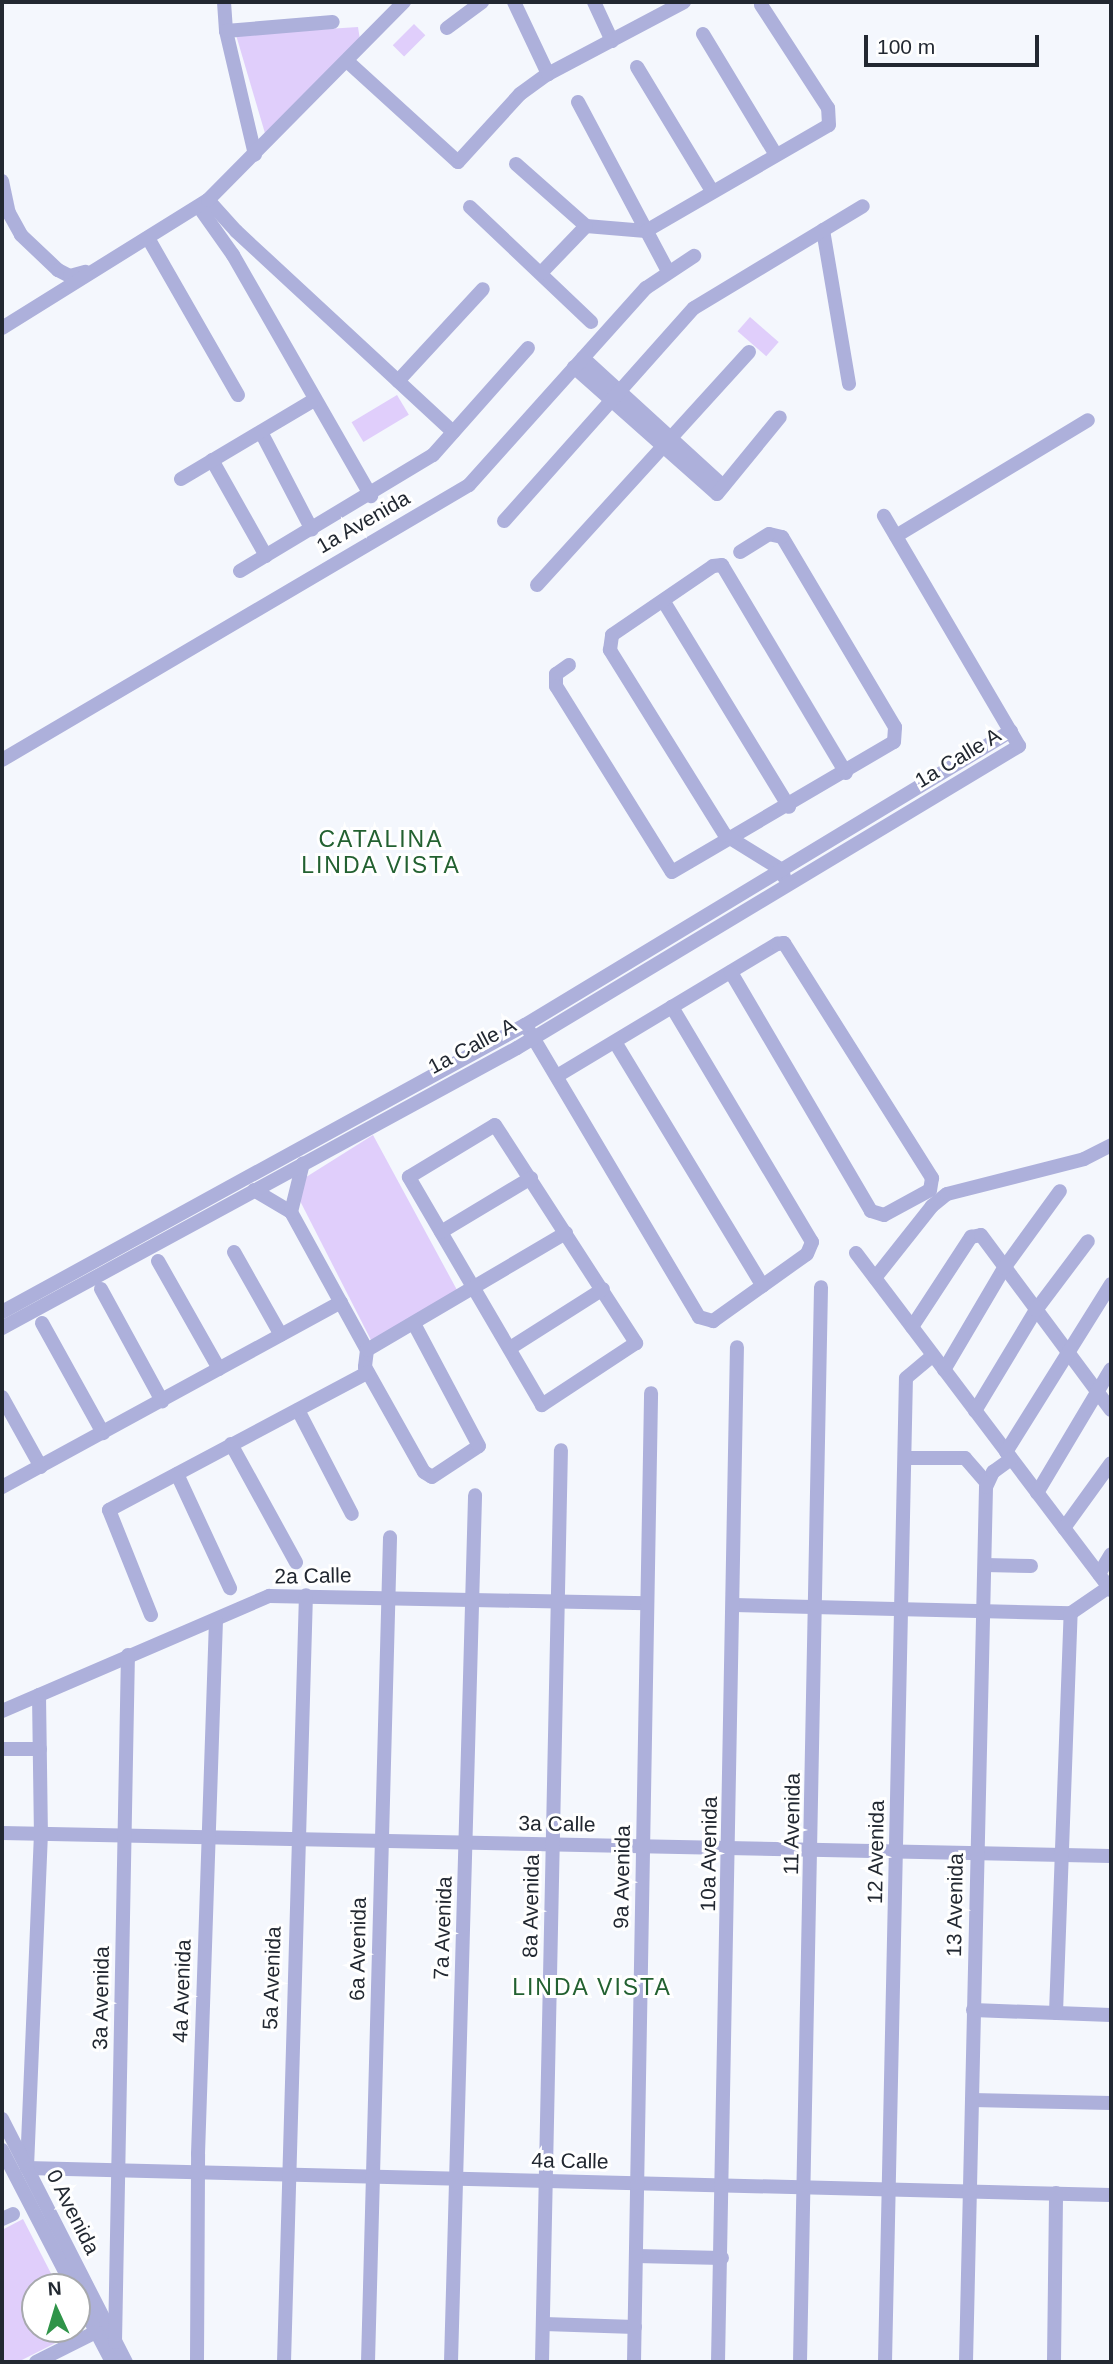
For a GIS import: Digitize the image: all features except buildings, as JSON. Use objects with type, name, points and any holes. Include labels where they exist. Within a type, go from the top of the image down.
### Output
[{"type":"street","points":[[224,2],[226,31],[255,155]]},
{"type":"street","points":[[2,328],[204,204],[404,2]]},
{"type":"street","points":[[447,27],[482,2]]},
{"type":"street","points":[[514,2],[548,74]]},
{"type":"street","points":[[594,2],[612,41]]},
{"type":"street","points":[[347,61],[458,162],[520,94],[548,74],[678,3]]},
{"type":"street","points":[[516,164],[589,227],[646,231],[829,125],[831,118],[761,5]]},
{"type":"street","points":[[226,31],[333,22]]},
{"type":"street","points":[[703,34],[776,155]]},
{"type":"street","points":[[637,67],[712,191]]},
{"type":"street","points":[[578,102],[668,271]]},
{"type":"street","points":[[2,181],[9,214],[40,256],[70,276],[93,270]]},
{"type":"street","points":[[204,204],[453,432]]},
{"type":"street","points":[[204,204],[371,496]]},
{"type":"street","points":[[504,521],[694,309],[863,206]]},
{"type":"street","points":[[470,207],[591,322]]},
{"type":"street","points":[[541,273],[589,227]]},
{"type":"street","points":[[823,230],[849,384]]},
{"type":"street","points":[[149,238],[238,395]]},
{"type":"street","name":"1a Avenida","points":[[2,760],[469,485],[646,288],[694,256]]},
{"type":"street","points":[[398,381],[483,289]]},
{"type":"street","points":[[240,571],[371,496],[433,455],[528,348]]},
{"type":"street","points":[[537,585],[669,444],[749,352]]},
{"type":"street","points":[[579,362],[720,490],[780,417]]},
{"type":"street","points":[[181,479],[314,400]]},
{"type":"street","points":[[896,536],[1088,420]]},
{"type":"street","points":[[261,432],[312,530]]},
{"type":"street","points":[[212,460],[266,556]]},
{"type":"street","points":[[884,516],[1011,731]]},
{"type":"street","points":[[569,665],[556,674],[556,686],[668,870],[680,871],[894,742],[895,727],[782,537],[769,534],[740,552]]},
{"type":"street","points":[[790,883],[782,870],[725,835],[610,650],[612,635],[713,566],[725,567],[846,773]]},
{"type":"street","points":[[664,602],[789,807]]},
{"type":"street","name":"1a Calle A","points":[[2,1312],[529,1031],[811,871],[1019,746],[1011,731],[802,857],[529,1031]]},
{"type":"street","points":[[802,857],[811,871]]},
{"type":"street","points":[[557,1076],[777,944],[789,946],[932,1178],[930,1190],[884,1215],[871,1211],[731,972]]},
{"type":"street","points":[[529,1031],[699,1317],[713,1321],[807,1254],[810,1237],[672,1007]]},
{"type":"street","points":[[615,1042],[763,1286]]},
{"type":"street","name":"1a Calle A","points":[[2,1328],[303,1163],[437,1081]]},
{"type":"street","points":[[495,1125],[531,1178],[636,1343],[549,1403],[542,1405],[410,1184],[412,1172],[495,1125]]},
{"type":"street","points":[[875,1278],[932,1206],[947,1194],[1084,1159],[1111,1145]]},
{"type":"street","points":[[291,1212],[303,1163]]},
{"type":"street","points":[[441,1233],[531,1178]]},
{"type":"street","points":[[254,1190],[291,1212],[367,1350],[368,1372],[424,1472],[439,1475],[473,1454],[479,1447],[478,1438],[414,1324]]},
{"type":"street","points":[[944,1370],[1004,1268],[1060,1191]]},
{"type":"street","points":[[367,1350],[566,1233]]},
{"type":"street","points":[[912,1327],[975,1234],[981,1235],[1111,1410]]},
{"type":"street","points":[[975,1411],[1036,1310],[1088,1241]]},
{"type":"street","points":[[234,1252],[281,1335]]},
{"type":"street","points":[[734,1605],[1072,1613],[1110,1589],[856,1253]]},
{"type":"street","points":[[158,1261],[219,1369]]},
{"type":"street","points":[[905,1458],[965,1458],[987,1483],[1009,1456],[1068,1350],[1111,1284]]},
{"type":"street","name":"11 Avenida","points":[[800,2362],[813,1851],[821,1287]]},
{"type":"street","points":[[101,1289],[162,1401]]},
{"type":"street","points":[[510,1349],[603,1289]]},
{"type":"street","points":[[2,1487],[341,1302]]},
{"type":"street","points":[[41,1323],[103,1433]]},
{"type":"street","name":"10a Avenida","points":[[718,2362],[724,2186],[737,1347]]},
{"type":"street","name":"12 Avenida","points":[[885,2362],[906,1378],[933,1355]]},
{"type":"street","points":[[1037,1493],[1111,1369]]},
{"type":"street","points":[[151,1615],[109,1510],[368,1372]]},
{"type":"street","name":"9a Avenida","points":[[635,2362],[651,1393]]},
{"type":"street","points":[[2,1398],[41,1467]]},
{"type":"street","points":[[298,1410],[352,1514]]},
{"type":"street","points":[[231,1444],[296,1562]]},
{"type":"street","name":"8a Avenida","points":[[542,2362],[561,1450]]},
{"type":"street","points":[[1064,1528],[1111,1463]]},
{"type":"street","points":[[177,1474],[230,1588]]},
{"type":"street","name":"13 Avenida","points":[[966,2362],[987,1483]]},
{"type":"street","name":"7a Avenida","points":[[451,2362],[475,1495]]},
{"type":"street","name":"6a Avenida","points":[[368,2362],[390,1537]]},
{"type":"street","points":[[1098,1574],[1111,1553]]},
{"type":"street","points":[[985,1565],[1031,1566]]},
{"type":"street","name":"5a Avenida","points":[[284,2362],[306,1595]]},
{"type":"street","name":"2a Calle","points":[[2,1711],[269,1596],[647,1603]]},
{"type":"street","points":[[1056,2013],[1072,1613]]},
{"type":"street","name":"4a Avenida","points":[[197,2362],[199,2173],[216,1621]]},
{"type":"street","name":"3a Avenida","points":[[115,2342],[121,2170],[128,1655]]},
{"type":"street","points":[[27,2168],[41,1833],[39,1695]]},
{"type":"street","points":[[2,1749],[40,1749]]},
{"type":"street","name":"3a Calle","points":[[2,1833],[1111,1856]]},
{"type":"street","points":[[973,2010],[1111,2015]]},
{"type":"street","points":[[972,2100],[1111,2103]]},
{"type":"street","name":"0 Avenida","points":[[2,2119],[126,2362]]},
{"type":"street","name":"0 Avenida","points":[[2,2150],[66,2273]]},
{"type":"street","name":"4a Calle","points":[[27,2168],[1111,2195]]},
{"type":"street","points":[[1054,2362],[1056,2193]]},
{"type":"street","points":[[636,2256],[722,2258]]},
{"type":"street","points":[[91,2322],[112,2362]]},
{"type":"street","points":[[544,2324],[635,2327]]},
{"type":"street","points":[[36,2362],[96,2332]]},
{"type":"shaded area","points":[[414,24],[425,35],[404,57],[393,45]]},
{"type":"shaded area","points":[[358,27],[360,40],[267,140],[236,35]]},
{"type":"shaded area","points":[[750,317],[779,342],[766,356],[738,331]]},
{"type":"shaded area","points":[[397,395],[409,415],[363,442],[352,422]]},
{"type":"shaded area","points":[[373,1135],[457,1290],[372,1342],[297,1195],[303,1179]]},
{"type":"shaded area","points":[[23,2219],[51,2273],[21,2273],[21,2343],[55,2343],[18,2362],[2,2362],[2,2230]]},
{"type":"district","name":"CATALINA LINDA VISTA","points":[[381,852]]},
{"type":"district","name":"LINDA VISTA","points":[[592,1987]]}]
